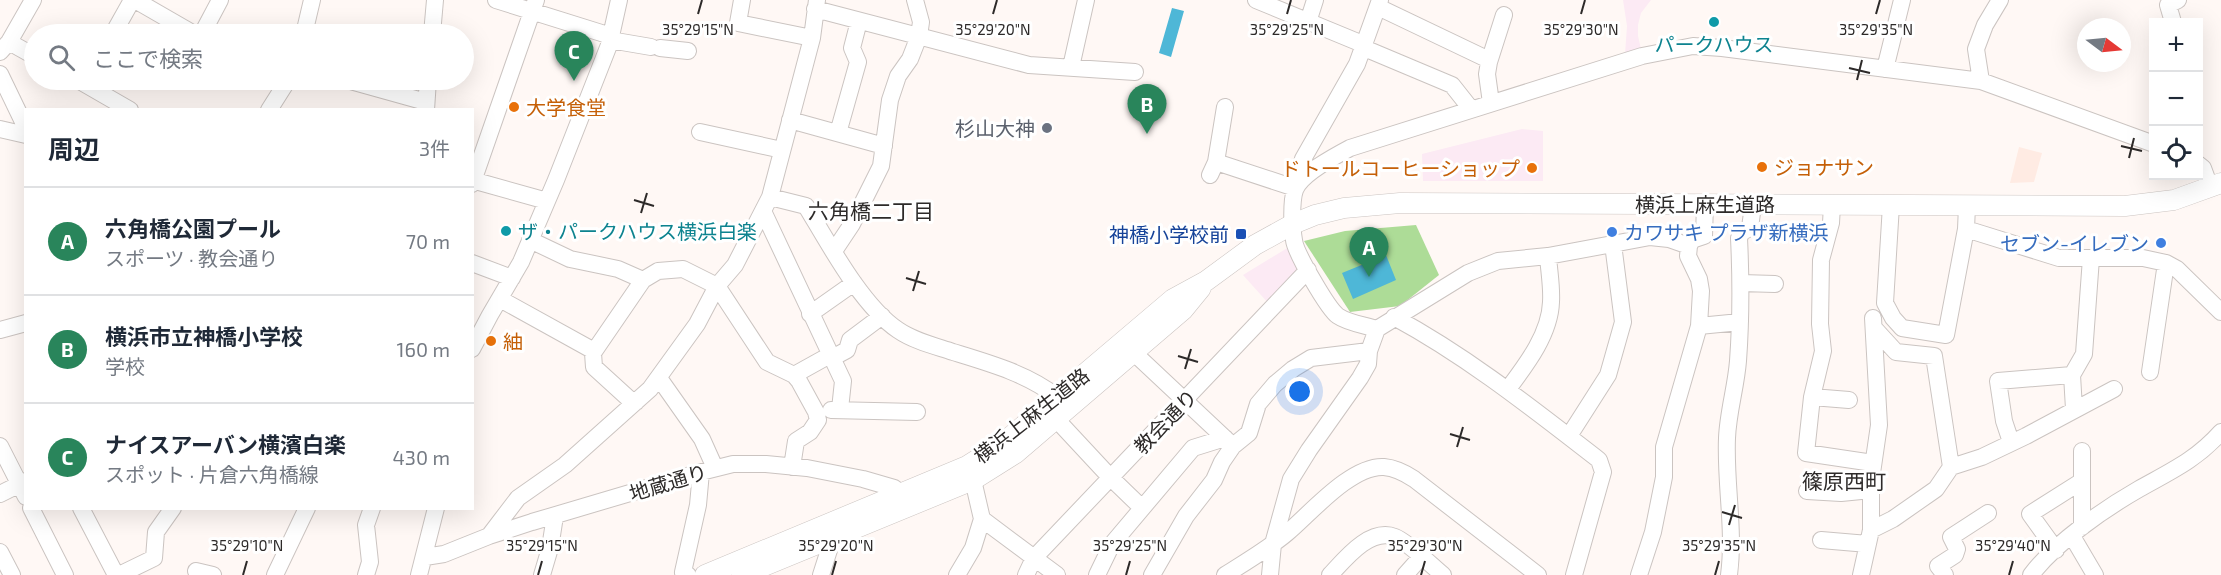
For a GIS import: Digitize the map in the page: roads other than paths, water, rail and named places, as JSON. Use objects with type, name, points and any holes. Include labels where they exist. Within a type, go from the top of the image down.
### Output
[{"type":"main road","name":"横浜上麻生道路","points":[[742,575],[825,541],[967,466],[1002,444],[1173,299],[1206,281],[1256,246],[1293,224],[1315,215],[1344,208],[1400,203],[2125,206],[2174,200],[2216,185]]},
{"type":"main road","name":"横浜上麻生道路","points":[[705,575],[901,501],[973,480],[1016,453],[1056,419],[1183,310],[1206,281]]},
{"type":"street","points":[[24,53],[5,47],[33,0]]},
{"type":"street","points":[[119,24],[134,0],[176,24]]},
{"type":"street","points":[[207,24],[220,0]]},
{"type":"street","points":[[306,24],[312,0]]},
{"type":"street","points":[[433,24],[435,0]]},
{"type":"street","points":[[496,0],[534,6],[610,38],[695,52]]},
{"type":"street","points":[[474,342],[512,278],[531,240],[610,38],[619,0]]},
{"type":"street","points":[[741,0],[738,23],[812,38]]},
{"type":"street","points":[[834,251],[852,224],[881,166],[890,100],[898,76],[910,59],[921,22],[915,0]]},
{"type":"street","points":[[1071,67],[1086,0]]},
{"type":"street","points":[[1258,0],[1452,85],[1471,109]]},
{"type":"street","points":[[1308,22],[1315,0]]},
{"type":"street","points":[[1885,69],[1902,0]]},
{"type":"street","points":[[1981,81],[1976,50],[1985,25],[2000,0]]},
{"type":"street","points":[[2172,18],[2168,5],[2176,0]]},
{"type":"street","points":[[1377,329],[1335,315],[1294,243],[1295,188],[1303,159],[1357,64],[1379,4],[1489,60]]},
{"type":"street","points":[[489,536],[518,498],[565,465],[636,402],[659,378],[697,324],[717,286],[735,265],[766,204],[812,38],[816,5],[859,21],[1029,65],[1135,72]]},
{"type":"street","points":[[474,179],[534,6]]},
{"type":"street","points":[[1491,103],[1487,74],[1489,60],[1504,15]]},
{"type":"street","points":[[838,133],[858,62],[852,48],[859,21]]},
{"type":"street","points":[[1295,188],[1310,173],[1350,148],[1600,68],[1642,56],[1694,46],[1981,81],[2149,142]]},
{"type":"street","points":[[0,74],[24,124]]},
{"type":"street","points":[[99,90],[127,108]]},
{"type":"street","points":[[270,108],[282,90]]},
{"type":"street","points":[[377,90],[426,106],[427,90]]},
{"type":"street","points":[[1225,107],[1213,168],[1295,188]]},
{"type":"street","points":[[790,120],[884,146]]},
{"type":"street","points":[[0,129],[24,135]]},
{"type":"street","points":[[700,132],[782,150]]},
{"type":"street","points":[[2203,168],[2216,185]]},
{"type":"street","points":[[474,182],[547,201]]},
{"type":"street","points":[[766,204],[806,206],[854,284],[882,316],[898,330],[927,344],[1042,385],[1057,397]]},
{"type":"street","points":[[766,204],[810,314],[843,381],[840,409]]},
{"type":"street","points":[[1639,575],[1653,532],[1660,499],[1664,477],[1664,447],[1700,326],[1699,279],[1688,256],[1692,240],[1704,236],[1705,204]]},
{"type":"street","points":[[1729,575],[1732,551],[1727,439],[1740,322],[1739,238],[1742,232],[1750,228],[1753,205]]},
{"type":"street","points":[[1832,205],[1832,224],[1821,260],[1820,324],[1823,351],[1812,396],[1806,453],[1873,463]]},
{"type":"street","points":[[1891,206],[1885,303],[1893,318],[1902,328],[1946,335],[1966,229],[1967,206]]},
{"type":"street","points":[[1966,229],[2059,258],[2143,258],[2174,263],[2221,312]]},
{"type":"street","points":[[1269,575],[1274,544],[1291,479],[1360,378],[1368,364],[1369,351],[1377,329],[1468,273],[1498,261],[1548,256],[1650,237],[1669,239],[1689,246]]},
{"type":"street","points":[[531,240],[570,259],[618,269],[643,280]]},
{"type":"street","points":[[1569,436],[1608,375],[1623,322],[1613,244]]},
{"type":"street","points":[[1508,389],[1541,340],[1551,304],[1548,256]]},
{"type":"street","points":[[2074,409],[2072,375],[2084,354],[2091,258]]},
{"type":"street","points":[[2150,372],[2174,263]]},
{"type":"street","points":[[474,264],[512,278]]},
{"type":"street","points":[[636,402],[628,398],[594,367],[594,351],[643,280],[658,271],[683,269],[717,286],[767,362],[794,375],[799,381],[818,420],[810,432],[796,441],[792,467]]},
{"type":"street","name":"教会通り","points":[[1026,575],[1034,558],[1308,270]]},
{"type":"street","points":[[1741,283],[1775,284]]},
{"type":"street","points":[[810,314],[854,284]]},
{"type":"street","points":[[500,299],[594,351]]},
{"type":"street","points":[[794,375],[847,350],[850,340],[882,316]]},
{"type":"street","points":[[1394,317],[1427,335],[1508,389],[1599,460],[1604,472],[1574,575]]},
{"type":"street","points":[[1700,326],[1740,322]]},
{"type":"street","points":[[1861,575],[1869,537],[1873,463],[1879,425],[1873,323],[1886,344],[1896,352],[1934,356],[1951,467]]},
{"type":"street","points":[[0,330],[24,324]]},
{"type":"street","points":[[1097,575],[1112,544],[1193,448],[1229,442],[1249,433],[1258,404],[1275,384],[1311,358],[1369,351]]},
{"type":"street","points":[[1133,352],[1229,442]]},
{"type":"street","points":[[2011,442],[2004,422],[1998,381],[2072,375]]},
{"type":"street","points":[[659,378],[702,439],[708,470],[683,572],[688,575]]},
{"type":"street","points":[[1821,540],[1869,537],[1936,489],[1951,467],[1982,457],[2026,436],[2114,389]]},
{"type":"street","points":[[1812,396],[1849,400]]},
{"type":"street","points":[[816,412],[840,409],[917,412]]},
{"type":"street","points":[[1056,419],[1141,507]]},
{"type":"street","points":[[2031,575],[2077,532],[2137,491],[2201,453],[2221,432]]},
{"type":"street","points":[[1152,575],[1176,533],[1214,480],[1229,442]]},
{"type":"street","points":[[0,446],[23,487],[0,494]]},
{"type":"street","points":[[2082,451],[2082,481],[2077,532],[2095,575]]},
{"type":"street","name":"地蔵通り","points":[[425,556],[444,554],[489,536],[733,464],[792,467],[863,479],[891,486],[898,491],[901,501]]},
{"type":"street","points":[[1225,575],[1274,544],[1327,495],[1353,478],[1374,468],[1384,467],[1405,473],[1414,479],[1538,575]]},
{"type":"street","points":[[957,575],[972,548],[982,519],[973,480]]},
{"type":"street","points":[[2056,550],[2030,514],[2082,481]]},
{"type":"street","points":[[1807,491],[1841,493],[1871,490]]},
{"type":"street","points":[[32,510],[64,575]]},
{"type":"street","points":[[82,510],[117,575],[154,558],[156,532],[172,510]]},
{"type":"street","points":[[275,575],[306,510]]},
{"type":"street","points":[[366,575],[370,562],[366,525],[371,510]]},
{"type":"street","points":[[419,575],[436,510]]},
{"type":"street","points":[[1945,575],[1938,566],[1955,555],[1957,549],[1950,537],[1988,513]]},
{"type":"street","points":[[542,575],[550,548],[555,516]]},
{"type":"street","points":[[982,519],[1057,575]]},
{"type":"street","points":[[1330,575],[1357,548],[1382,535],[1397,537],[1443,575]]},
{"type":"street","points":[[821,575],[828,550],[825,541]]},
{"type":"street","points":[[0,552],[12,575]]},
{"type":"street","points":[[1406,575],[1421,557]]},
{"type":"street","points":[[196,571],[213,575]]},
{"type":"water","points":[[1172,8],[1184,11],[1171,57],[1159,53]]},
{"type":"water","points":[[1386,255],[1396,280],[1353,299],[1342,273]]},
{"type":"place","name":"パークハウス","points":[[1714,22]]},
{"type":"place","name":"ナイスアーバン横濱白楽","points":[[574,81]]},
{"type":"place","name":"大学食堂","points":[[514,107]]},
{"type":"place","name":"杉山大神","points":[[1047,128]]},
{"type":"place","name":"横浜市立神橋小学校","points":[[1147,134]]},
{"type":"place","name":"ジョナサン","points":[[1762,167]]},
{"type":"place","name":"ドトールコーヒーショップ","points":[[1532,168]]},
{"type":"place","name":"ザ・パークハウス横浜白楽","points":[[506,231]]},
{"type":"place","name":"カワサキ プラザ新横浜","points":[[1612,232]]},
{"type":"place","name":"神橋小学校前","points":[[1241,234]]},
{"type":"place","name":"セブン-イレブン","points":[[2161,243]]},
{"type":"place","name":"六角橋公園プール","points":[[1369,277]]},
{"type":"place","name":"紬","points":[[491,341]]},
{"type":"district","name":"六角橋二丁目","points":[[871,210]]},
{"type":"district","name":"篠原西町","points":[[1844,480]]}]
